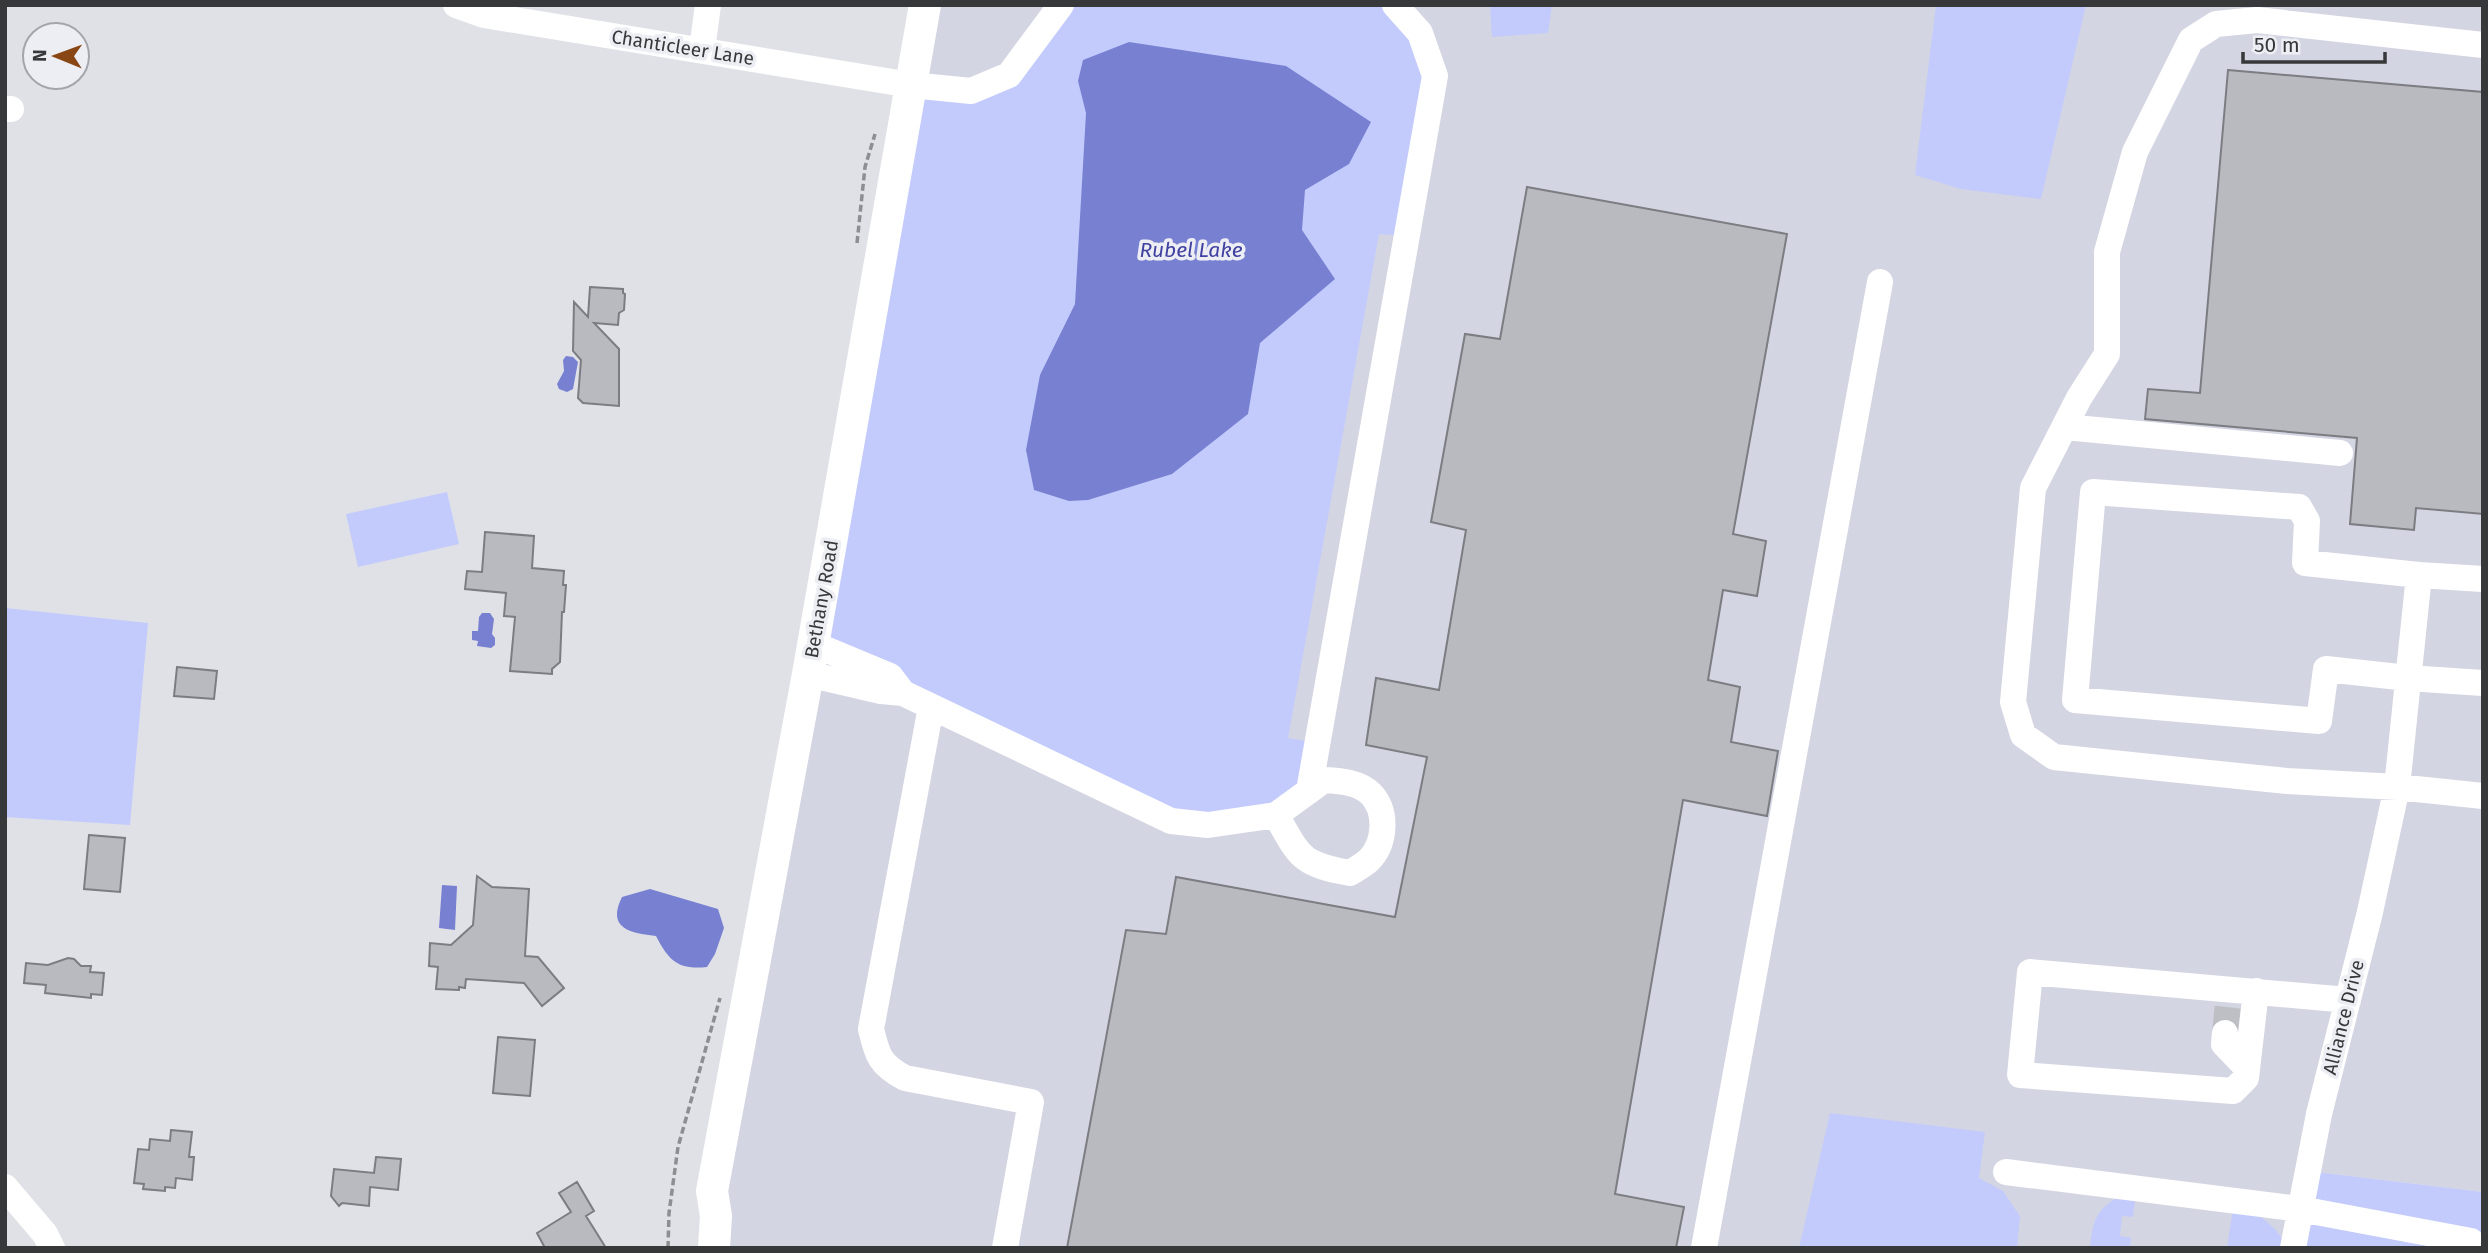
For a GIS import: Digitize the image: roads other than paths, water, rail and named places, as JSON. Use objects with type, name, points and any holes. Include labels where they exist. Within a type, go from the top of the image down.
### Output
[{"type":"main road","name":"Bethany Road","points":[[714,1248],[716,1216],[712,1191],[811,659],[925,5]]},
{"type":"main road","name":"Bethany Road","points":[[692,1248],[696,1213],[712,1191]]},
{"type":"street","name":"Chanticleer Lane","points":[[456,5],[484,15],[911,85],[971,91],[1009,75],[1061,5]]},
{"type":"street","points":[[702,50],[708,5]]},
{"type":"street","points":[[1309,791],[1435,76],[1420,33],[1395,5]]},
{"type":"street","points":[[2483,45],[2257,20],[2216,24],[2190,40],[2135,152],[2107,252],[2107,354],[2079,398],[2033,488],[2013,702],[2023,735],[2054,757],[2287,781],[2397,787],[2483,796]]},
{"type":"street","points":[[1704,1248],[1880,282]]},
{"type":"street","points":[[2065,427],[2340,453]]},
{"type":"street","points":[[2483,579],[2305,563],[2307,521],[2298,507],[2093,492],[2076,700],[2319,721],[2326,669],[2483,683]]},
{"type":"street","name":"Alliance Drive","points":[[2293,1248],[2319,1114],[2370,912],[2397,787],[2418,575]]},
{"type":"street","points":[[811,659],[890,676],[903,693],[1171,821],[1208,825],[1276,815],[1324,780],[1349,782],[1371,794],[1382,816],[1381,841],[1369,860],[1350,873],[1324,868],[1299,856],[1276,815]]},
{"type":"street","points":[[932,707],[871,1028],[876,1052],[888,1069],[905,1078],[1031,1102],[1005,1248]]},
{"type":"street","points":[[2256,991],[2246,1078],[2233,1091],[2020,1075],[2030,972],[2228,997],[2256,991],[2348,1000]]},
{"type":"street","points":[[2225,1032],[2224,1044],[2247,1068]]},
{"type":"street","points":[[2006,1172],[2300,1209],[2471,1241],[2475,1248]]},
{"type":"street","points":[[5,1187],[46,1234],[52,1248]]},
{"type":"water","name":"Rubel Lake","points":[[1129,42],[1286,66],[1371,122],[1349,164],[1305,190],[1302,230],[1335,279],[1260,343],[1248,414],[1172,474],[1088,500],[1069,501],[1034,490],[1026,450],[1040,375],[1075,304],[1086,113],[1078,81],[1083,60]]},
{"type":"water","points":[[566,356],[573,357],[578,362],[573,389],[567,392],[559,389],[557,384],[564,371],[563,360]]},
{"type":"water","points":[[482,613],[490,613],[494,619],[492,634],[495,645],[491,648],[477,646],[478,641],[472,640],[472,631],[478,631]]},
{"type":"water","points":[[442,885],[457,886],[455,930],[439,928]]},
{"type":"water","points":[[650,889],[718,909],[724,928],[715,954],[707,967],[689,967],[675,962],[665,952],[656,936],[630,931],[619,923],[617,916],[622,897]]},
{"type":"tunnel","points":[[2225,1033],[2228,1004]]}]
